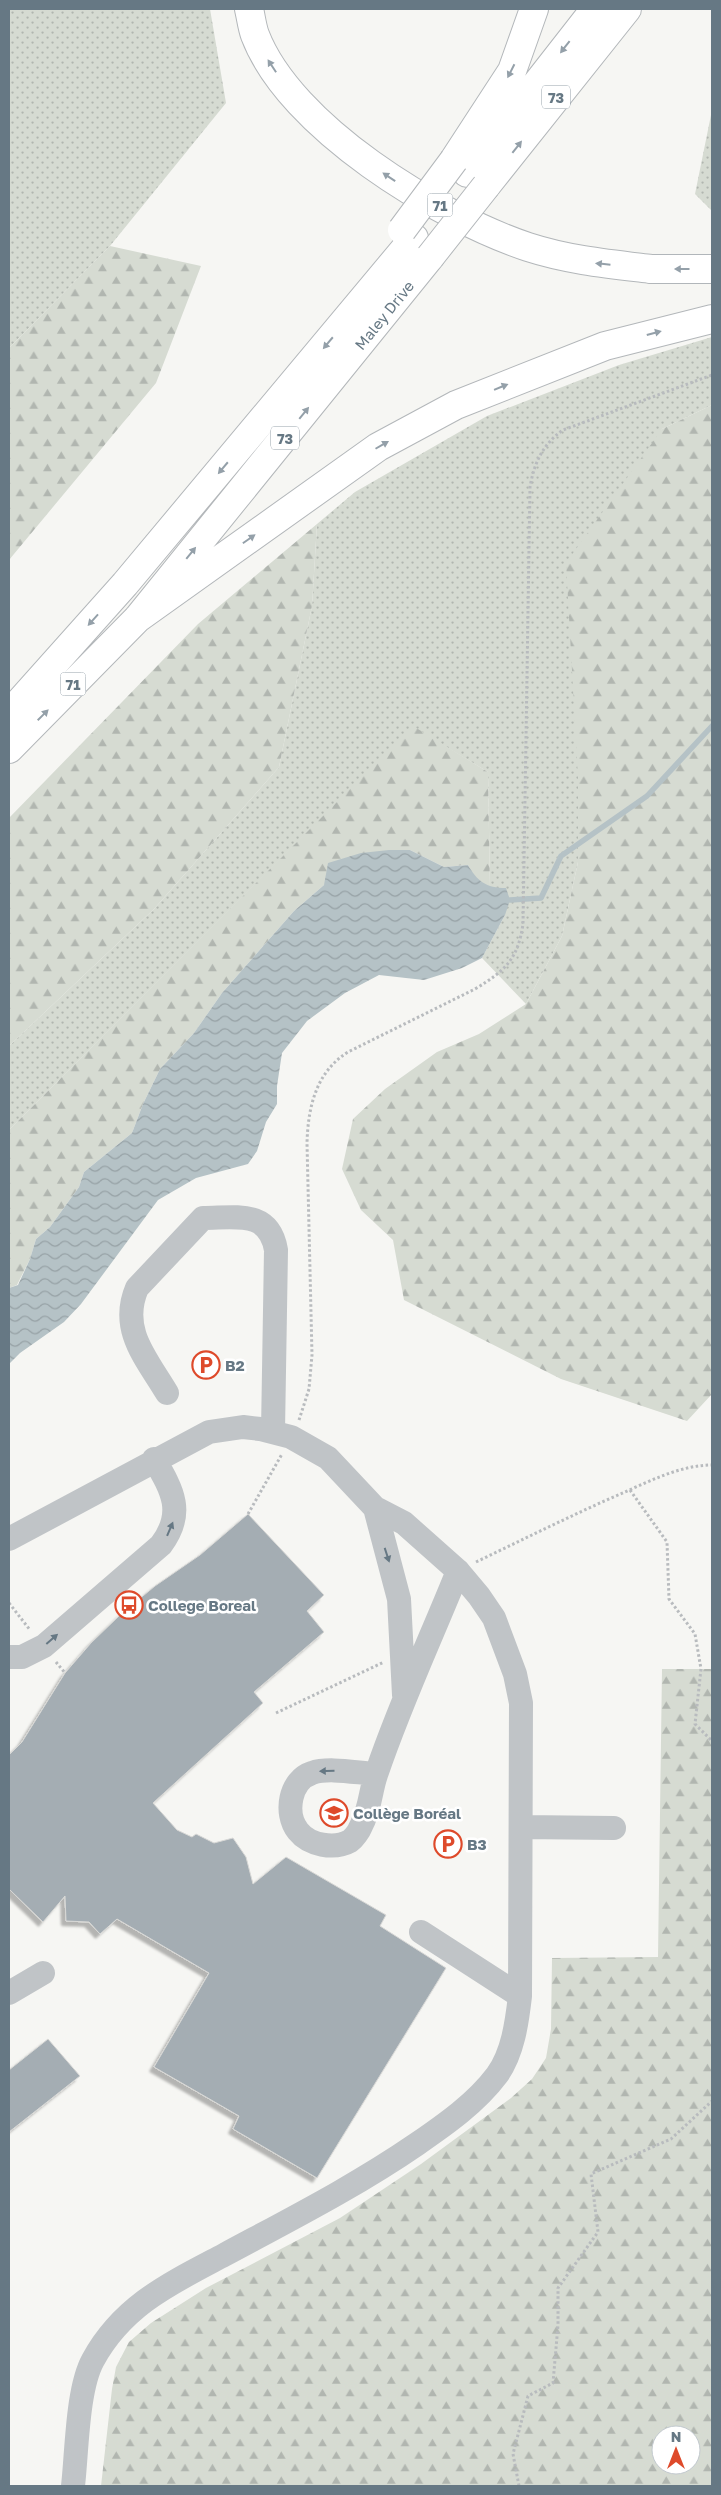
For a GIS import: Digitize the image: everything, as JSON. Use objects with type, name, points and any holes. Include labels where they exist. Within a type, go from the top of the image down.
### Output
[{"type":"main road","points":[[249,9],[255,34],[272,66],[300,102],[337,138],[387,177],[450,215],[529,248],[589,262],[651,269],[712,269]]},
{"type":"main road","points":[[415,242],[469,173],[512,71],[534,9]]},
{"type":"main road","name":"Maley Drive","points":[[138,618],[415,242],[595,9]]},
{"type":"main road","name":"Maley Drive","points":[[469,173],[626,9]]},
{"type":"main road","name":"Maley Drive","points":[[9,714],[125,584],[348,318],[415,242]]},
{"type":"main road","points":[[138,618],[378,447],[456,405],[605,346],[712,319]]},
{"type":"main road","name":"71","points":[[9,749],[138,618]]},
{"type":"lane","points":[[167,1393],[132,1331],[130,1316],[132,1301],[137,1288],[203,1218],[251,1218],[263,1223],[273,1237],[276,1250],[282,1434]]},
{"type":"lane","points":[[9,1539],[209,1432],[243,1427],[282,1434],[328,1458],[375,1508],[404,1523],[458,1571],[479,1596],[494,1618],[515,1674],[522,1727],[520,1996],[517,2020],[510,2047],[498,2074],[478,2096],[440,2128],[389,2163],[328,2199],[164,2287],[136,2306],[115,2327],[93,2360],[86,2378],[73,2486]]},
{"type":"lane","points":[[9,1657],[22,1657],[44,1646],[161,1545],[170,1533],[174,1520],[173,1498],[168,1484],[154,1460]]},
{"type":"lane","points":[[375,1508],[399,1600],[404,1704]]},
{"type":"lane","points":[[376,1774],[458,1571]]},
{"type":"lane","points":[[522,1828],[614,1828]]},
{"type":"lane","points":[[421,1932],[520,1996]]},
{"type":"lane","points":[[9,1993],[43,1973]]},
{"type":"path","points":[[248,1514],[282,1434],[303,1412],[309,1389],[312,1354],[307,1143],[308,1122],[317,1087],[326,1070],[348,1052],[475,989],[493,978],[507,965],[520,942],[524,913],[530,487],[532,470],[551,438],[563,430],[712,375]]},
{"type":"path","points":[[458,1571],[660,1477],[700,1465],[712,1465]]},
{"type":"path","points":[[630,1490],[667,1542],[669,1600],[695,1634],[701,1668],[695,1724],[712,1741]]},
{"type":"path","points":[[276,1713],[403,1652]]},
{"type":"path","points":[[519,2486],[513,2454],[528,2396],[553,2383],[558,2325],[558,2288],[598,2232],[591,2174],[671,2139],[712,2101]]},
{"type":"green space","points":[[9,9],[210,9],[226,103],[110,246],[9,348]]},
{"type":"green space","points":[[712,110],[712,211],[695,194]]},
{"type":"green space","points":[[110,246],[201,266],[156,383],[9,560],[9,348]]},
{"type":"green space","points":[[712,337],[712,405],[662,429],[578,778],[578,862],[562,936],[526,1004],[482,958],[505,915],[505,888],[490,888],[488,772],[413,727],[9,1130],[9,1046],[154,909],[279,767],[312,606],[317,524],[355,492],[487,416],[619,365]]},
{"type":"green space","points":[[712,405],[712,1394],[687,1421],[561,1379],[404,1300],[393,1240],[361,1210],[342,1169],[353,1119],[385,1089],[437,1052],[479,1034],[526,1004],[562,936],[578,862],[578,778],[566,563],[662,429]]},
{"type":"green space","points":[[317,524],[312,606],[279,767],[154,909],[9,1046],[9,818],[198,624]]},
{"type":"green space","points":[[413,726],[488,772],[490,888],[475,878],[468,865],[444,867],[410,850],[324,885],[294,911],[222,993],[194,1033],[160,1069],[143,1104],[132,1133],[84,1172],[79,1187],[50,1227],[36,1239],[30,1259],[17,1285],[9,1288],[9,1130]]},
{"type":"green space","points":[[662,1669],[712,1669],[712,2486],[101,2486],[116,2367],[129,2342],[151,2323],[206,2288],[340,2218],[421,2164],[511,2098],[532,2079],[546,2058],[551,2029],[552,1958],[658,1957]]},
{"type":"water","points":[[410,850],[444,867],[468,865],[483,882],[493,887],[506,888],[510,900],[505,915],[482,958],[462,968],[424,980],[379,975],[345,993],[307,1021],[282,1053],[277,1086],[277,1104],[266,1122],[257,1151],[248,1164],[196,1178],[158,1200],[81,1304],[64,1322],[20,1353],[9,1364],[9,1288],[18,1285],[30,1259],[36,1239],[50,1227],[79,1187],[84,1172],[132,1133],[143,1104],[160,1069],[194,1033],[222,993],[294,911],[324,885],[328,863],[361,853]]},
{"type":"building","points":[[248,1514],[324,1595],[307,1611],[324,1632],[254,1692],[263,1703],[153,1803],[177,1830],[192,1837],[196,1834],[214,1843],[233,1838],[246,1857],[253,1884],[286,1857],[386,1915],[380,1926],[446,1968],[317,2178],[233,2129],[239,2116],[154,2067],[209,1973],[117,1919],[100,1934],[89,1922],[66,1921],[65,1896],[43,1922],[9,1889],[9,1755],[22,1742],[65,1673],[91,1643],[120,1615],[155,1586],[200,1555]]},
{"type":"building","points":[[48,2039],[80,2076],[9,2132],[9,2070]]},
{"type":"waterway","points":[[510,900],[541,898],[561,856],[647,796],[712,726]]},
{"type":"place","name":"B2","points":[[206,1365]]},
{"type":"place","name":"College Boreal","points":[[129,1605]]},
{"type":"place","name":"Collège Boréal","points":[[334,1813]]},
{"type":"place","name":"B3","points":[[448,1844]]}]
